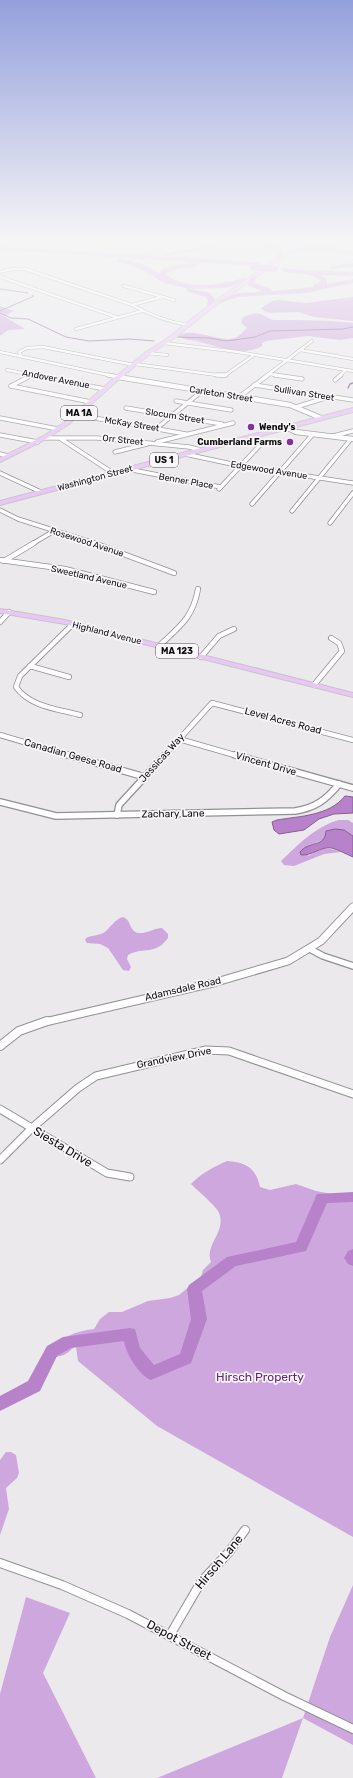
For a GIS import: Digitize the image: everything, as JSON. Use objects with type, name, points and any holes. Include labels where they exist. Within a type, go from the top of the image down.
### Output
[{"type":"main road","name":"MA 1A","points":[[148,353],[164,343],[184,325]]},
{"type":"main road","name":"MA 1A","points":[[0,460],[38,442],[58,429],[77,415],[118,377],[184,325]]},
{"type":"main road","name":"Washington Street","points":[[0,502],[353,410]]},
{"type":"main road","name":"Highland Avenue","points":[[0,611],[73,624],[353,695]]},
{"type":"street","points":[[76,329],[89,325]]},
{"type":"street","points":[[239,397],[312,341]]},
{"type":"street","points":[[164,343],[254,355],[353,371]]},
{"type":"street","points":[[21,356],[19,352],[21,350],[43,347],[134,364],[224,376],[254,355]]},
{"type":"street","points":[[300,350],[353,358]]},
{"type":"street","points":[[0,352],[118,377]]},
{"type":"street","points":[[148,353],[167,355]]},
{"type":"street","name":"Andover Avenue","points":[[7,370],[105,389]]},
{"type":"street","points":[[335,380],[346,370]]},
{"type":"street","points":[[269,374],[302,379]]},
{"type":"street","points":[[32,375],[11,386],[91,402]]},
{"type":"street","name":"Carleton Street","points":[[118,377],[296,406],[321,418]]},
{"type":"street","name":"Sullivan Street","points":[[254,385],[353,400]]},
{"type":"street","points":[[157,428],[202,391]]},
{"type":"street","points":[[296,406],[329,397]]},
{"type":"street","points":[[176,401],[231,410]]},
{"type":"street","name":"Slocum Street","points":[[126,408],[224,425]]},
{"type":"street","name":"McKay Street","points":[[77,415],[186,434]]},
{"type":"street","points":[[0,418],[58,429]]},
{"type":"street","points":[[115,452],[232,423]]},
{"type":"street","points":[[286,428],[296,432],[352,439]]},
{"type":"street","points":[[333,436],[353,431]]},
{"type":"street","points":[[252,504],[313,434]]},
{"type":"street","points":[[0,435],[38,442]]},
{"type":"street","points":[[241,466],[261,444],[250,437]]},
{"type":"street","name":"Orr Street","points":[[44,438],[97,438],[189,447],[201,450]]},
{"type":"street","points":[[61,438],[113,473]]},
{"type":"street","points":[[292,511],[352,439]]},
{"type":"street","points":[[0,454],[8,456]]},
{"type":"street","name":"Edgewood Avenue","points":[[185,454],[241,466],[353,483]]},
{"type":"street","name":"Benner Place","points":[[127,469],[220,488],[241,466]]},
{"type":"street","points":[[0,472],[41,492]]},
{"type":"street","points":[[330,523],[353,493]]},
{"type":"street","name":"Rosewood Avenue","points":[[0,510],[14,518],[113,549],[174,573]]},
{"type":"street","points":[[2,560],[54,531]]},
{"type":"street","name":"Sweetland Avenue","points":[[2,560],[65,569],[154,592]]},
{"type":"street","points":[[159,646],[191,616],[197,603],[198,590]]},
{"type":"street","points":[[0,622],[9,612]]},
{"type":"street","points":[[73,624],[18,679],[16,687],[20,694],[34,702],[80,715]]},
{"type":"street","points":[[202,657],[218,637],[227,631],[234,629]]},
{"type":"street","points":[[314,685],[342,651],[339,643],[331,638]]},
{"type":"street","points":[[30,666],[69,677]]},
{"type":"street","name":"Jessicas Way","points":[[117,815],[117,810],[120,805],[212,703]]},
{"type":"street","name":"Level Acres Road","points":[[212,703],[353,740]]},
{"type":"street","name":"Canadian Geese Road","points":[[0,734],[145,776]]},
{"type":"street","name":"Vincent Drive","points":[[179,739],[353,788]]},
{"type":"street","name":"Zachary Lane","points":[[0,802],[52,815],[117,815],[301,810],[311,808],[324,802],[338,784]]},
{"type":"street","name":"Adamsdale Road","points":[[0,1046],[19,1031],[46,1021],[212,983],[279,964],[310,949],[330,933],[353,906]]},
{"type":"street","points":[[310,949],[323,956],[353,966]]},
{"type":"street","name":"Grandview Drive","points":[[0,1160],[32,1128],[78,1088],[96,1076],[154,1061],[206,1050],[229,1051],[240,1054],[353,1094]]},
{"type":"street","name":"Siesta Drive","points":[[0,1109],[108,1173],[130,1177]]},
{"type":"street","name":"Hirsch Lane","points":[[170,1635],[201,1582],[245,1530]]},
{"type":"street","name":"Depot Street","points":[[0,1563],[62,1585],[128,1614],[284,1696],[353,1729]]},
{"type":"green space","points":[[0,325],[18,325],[25,329],[8,330],[0,336]]},
{"type":"green space","points":[[243,325],[353,325],[353,338],[340,340],[308,336],[266,341],[262,343],[262,346],[255,349],[239,351],[221,348],[178,336],[184,333],[191,333],[229,339],[235,338],[247,328]]},
{"type":"green space","points":[[339,820],[348,820],[353,823],[353,836],[344,830],[308,845],[308,856],[324,849],[331,849],[341,852],[324,854],[294,866],[284,865],[281,861],[315,831]]},
{"type":"green space","points":[[123,917],[136,932],[143,933],[162,928],[168,934],[168,938],[159,947],[134,952],[128,955],[127,959],[131,967],[129,971],[123,970],[108,948],[100,944],[87,943],[85,940],[88,937],[105,932],[115,921]]},
{"type":"green space","name":"Hirsch Property","points":[[227,1161],[240,1163],[249,1167],[256,1175],[260,1187],[270,1190],[296,1184],[316,1191],[332,1194],[353,1195],[353,1537],[157,1426],[78,1361],[76,1347],[92,1340],[82,1342],[64,1355],[44,1359],[45,1349],[81,1331],[94,1329],[100,1319],[109,1312],[122,1312],[148,1301],[170,1298],[179,1295],[201,1277],[203,1270],[211,1262],[210,1249],[218,1232],[221,1220],[215,1207],[191,1184],[198,1177],[217,1165]]},
{"type":"green space","points":[[6,1452],[11,1452],[16,1455],[19,1473],[17,1478],[6,1488],[9,1509],[0,1535],[0,1460]]},
{"type":"green space","points":[[353,1585],[353,1745],[303,1718],[330,1637]]},
{"type":"green space","points":[[26,1597],[70,1613],[43,1673],[96,1778],[0,1778],[0,1694]]},
{"type":"green space","points":[[303,1718],[282,1778],[157,1778]]},
{"type":"shaded area","points":[[345,796],[353,797],[353,813],[334,814],[319,819],[304,830],[279,834],[274,830],[272,822],[323,811],[331,808]]},
{"type":"shaded area","points":[[335,829],[344,830],[353,836],[353,857],[332,848],[301,855],[300,852],[304,848],[323,840],[326,831]]},
{"type":"waterway","points":[[41,325],[66,337],[89,341],[130,339],[154,341]]},
{"type":"waterway","points":[[177,337],[209,338],[227,341],[255,337],[270,331],[343,329],[353,327]]},
{"type":"waterway","points":[[348,388],[350,384],[353,383]]},
{"type":"waterway","points":[[0,1404],[34,1386],[52,1351],[68,1342],[130,1334],[133,1350],[151,1373],[186,1358],[199,1319],[194,1289],[232,1261],[301,1247],[322,1198],[353,1197]]},
{"type":"waterway","points":[[353,1255],[351,1258],[353,1260]]},
{"type":"place","name":"Wendy's","points":[[251,427]]},
{"type":"place","name":"Cumberland Farms","points":[[290,442]]}]
